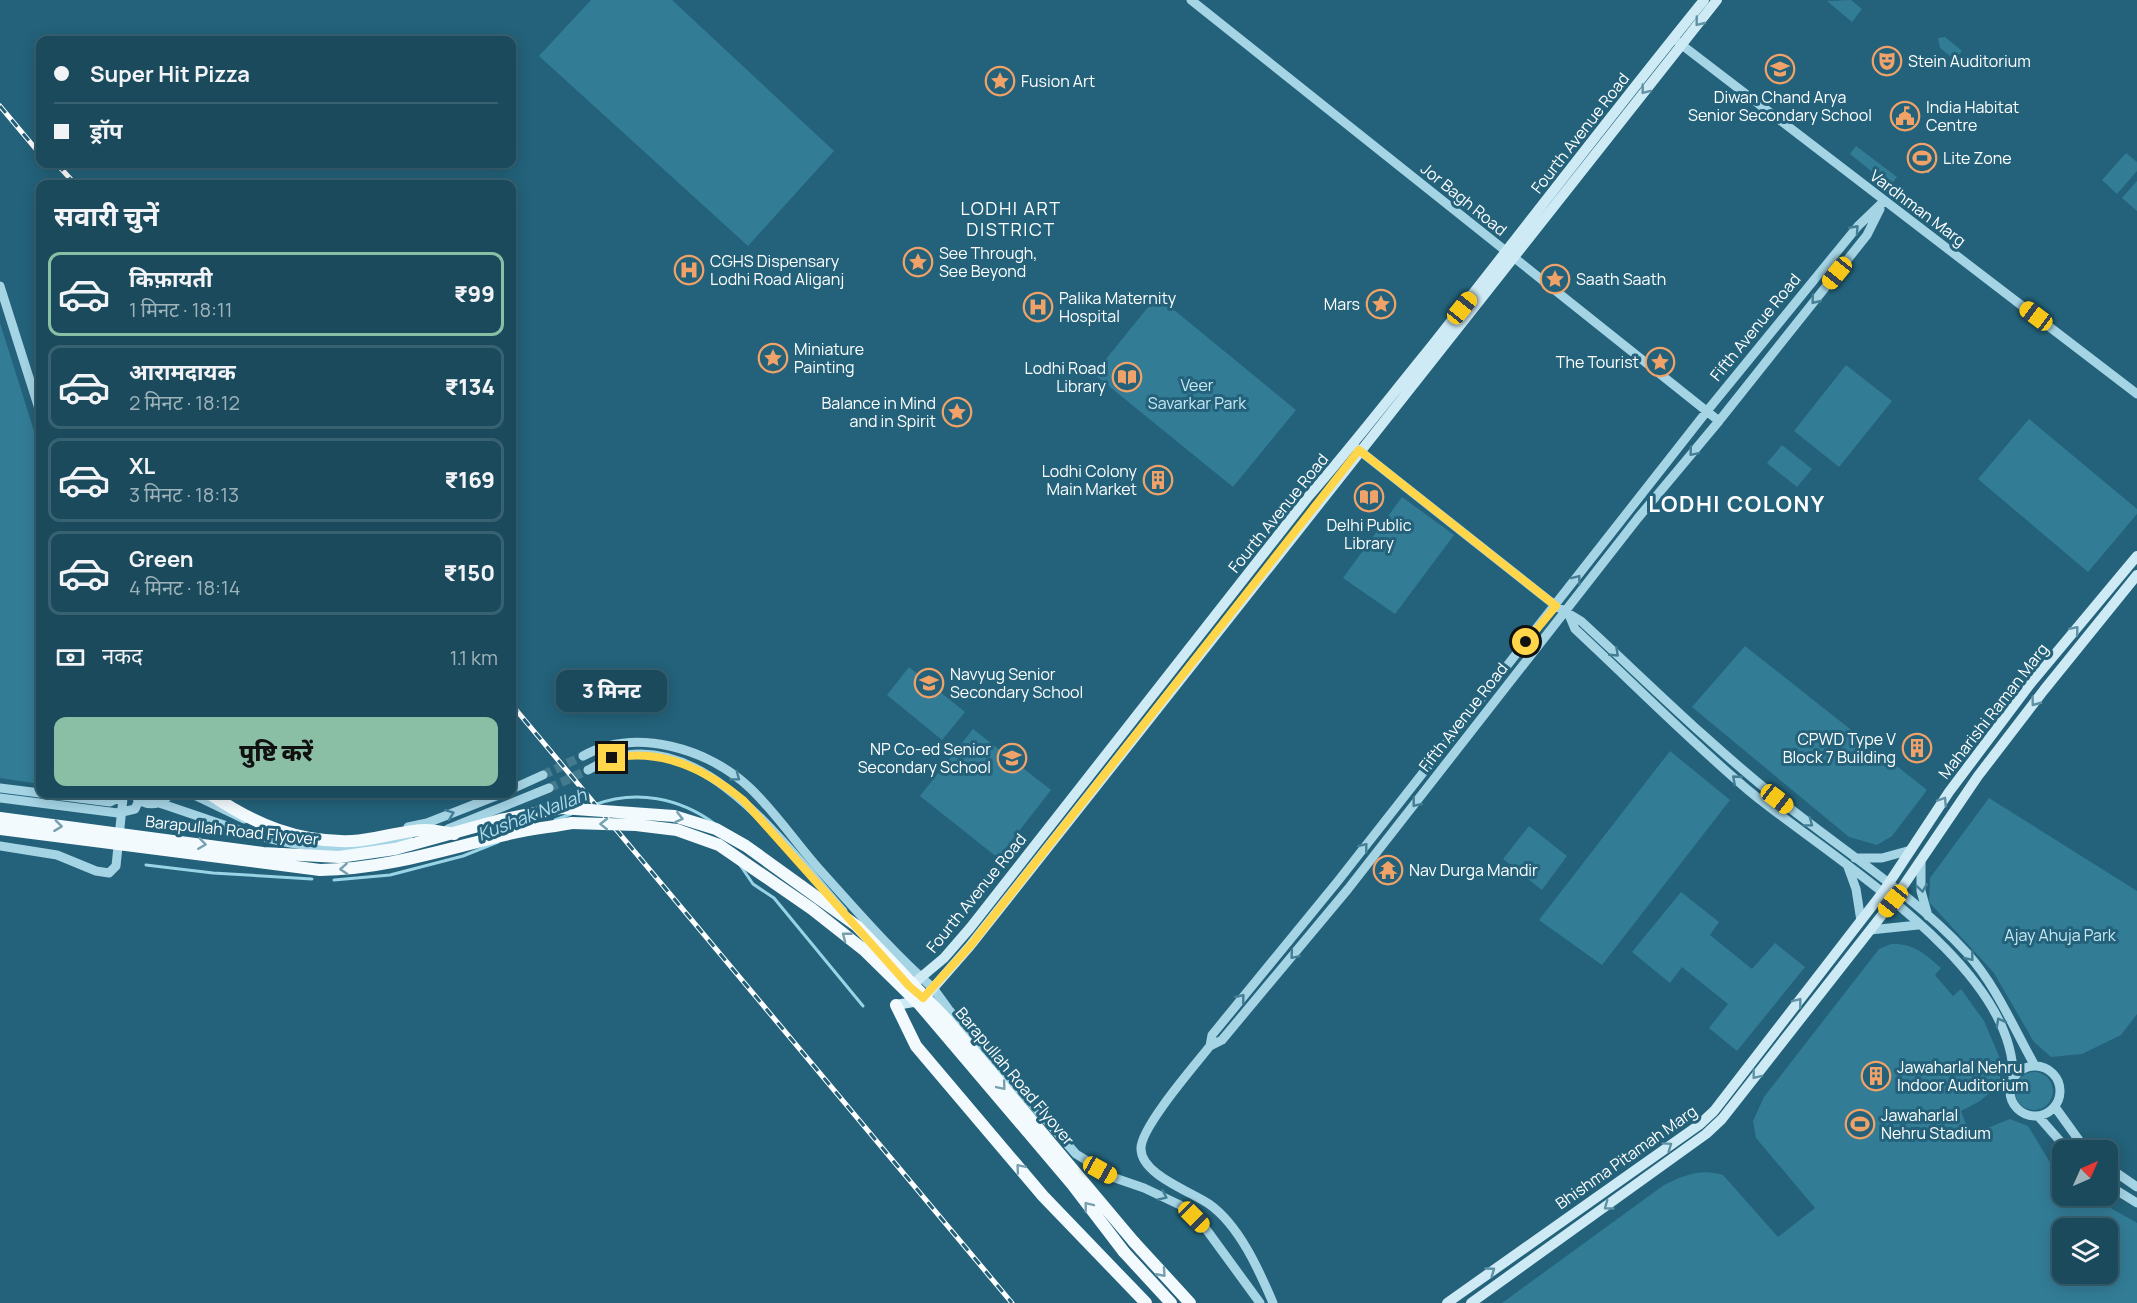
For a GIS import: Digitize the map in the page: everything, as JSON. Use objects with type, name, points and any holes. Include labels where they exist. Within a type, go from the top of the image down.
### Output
[{"type":"highway","points":[[216,798],[276,831],[303,838],[352,841],[425,830],[454,834]]},
{"type":"highway","name":"Barapullah Road Flyover","points":[[0,818],[263,853],[339,857],[395,849],[501,820],[561,808],[674,816],[716,829],[746,846],[857,926],[919,989],[1134,1242],[1190,1303]]},
{"type":"highway","name":"Barapullah Road Flyover","points":[[0,829],[201,857],[320,870],[344,870],[402,862],[511,833],[573,823],[636,825],[677,830],[719,845],[812,909],[864,950],[920,1005],[1072,1184],[1124,1252],[1171,1303]]},
{"type":"highway","points":[[896,1005],[916,1046],[1043,1196],[1146,1303]]},
{"type":"highway","points":[[1135,1292],[1150,1280]]},
{"type":"main road","name":"Fourth Avenue Road","points":[[1677,42],[1704,0]]},
{"type":"main road","name":"Fourth Avenue Road","points":[[923,998],[1011,895],[1356,448],[1677,42],[1717,0]]},
{"type":"main road","name":"Fourth Avenue Road","points":[[896,1005],[909,986],[937,964],[970,928],[1308,497],[1356,448]]},
{"type":"main road","name":"Maharishi Raman Marg","points":[[1886,888],[1949,792],[2031,684],[2137,556]]},
{"type":"main road","name":"Maharishi Raman Marg","points":[[1896,897],[1993,757],[2137,575]]},
{"type":"main road","name":"Bhishma Pitamah Marg","points":[[1447,1303],[1699,1125],[1714,1111],[1886,888]]},
{"type":"main road","name":"Bhishma Pitamah Marg","points":[[1471,1303],[1706,1134],[1722,1119],[1896,897]]},
{"type":"main road","points":[[896,1005],[923,998]]},
{"type":"street","name":"Jor Bagh Road","points":[[1191,0],[1719,421]]},
{"type":"street","name":"Vardhman Marg","points":[[1677,42],[2137,394]]},
{"type":"street","name":"Fifth Avenue Road","points":[[1273,1303],[1259,1274],[1221,1214],[1156,1173],[1143,1159],[1141,1148],[1148,1127],[1210,1046],[1212,1035],[1556,606],[1707,411],[1858,226],[1884,201]]},
{"type":"street","name":"Fifth Avenue Road","points":[[1210,1046],[1222,1041],[1341,898],[1568,615],[1638,518],[1719,421],[1867,235],[1884,201]]},
{"type":"street","points":[[0,286],[36,399]]},
{"type":"street","points":[[1356,448],[1556,606],[1581,621],[1755,781],[1855,858],[1896,897],[1918,925],[1960,964],[1993,1010],[2012,1050],[2013,1078],[2010,1092],[2014,1105],[2025,1114],[2038,1116],[2055,1107],[2060,1094],[2058,1080],[2048,1070],[2035,1066],[2019,1072],[2013,1078]]},
{"type":"street","points":[[1568,615],[1575,629],[1736,779],[1848,867],[1886,888]]},
{"type":"street","points":[[582,756],[600,746],[620,742],[642,742],[687,752],[725,769],[761,799],[821,871],[933,988],[949,1010],[1076,1154],[1114,1178],[1144,1188],[1180,1205],[1206,1229],[1260,1303]]},
{"type":"street","points":[[588,770],[612,758],[653,755],[704,773],[726,786],[743,800],[909,986],[923,998],[949,1010]]},
{"type":"street","points":[[516,787],[543,775]]},
{"type":"street","points":[[0,788],[36,792]]},
{"type":"street","points":[[138,798],[260,836],[303,845],[368,847],[432,836],[549,788]]},
{"type":"street","points":[[0,798],[109,813],[123,818]]},
{"type":"street","points":[[78,798],[110,802],[120,798]]},
{"type":"street","points":[[0,846],[57,855],[104,874],[114,870],[116,866],[125,798]]},
{"type":"street","points":[[123,818],[135,809],[136,798]]},
{"type":"street","points":[[159,803],[165,798]]},
{"type":"street","points":[[200,798],[230,814],[249,820],[289,830],[333,835],[379,833],[427,823],[491,798]]},
{"type":"street","points":[[1855,858],[1882,858],[1911,850]]},
{"type":"street","points":[[1921,859],[1921,891],[1928,916]]},
{"type":"street","points":[[1848,867],[1856,889],[1861,921]]},
{"type":"street","points":[[1896,897],[1928,916],[1968,955],[2003,1004],[2035,1066]]},
{"type":"street","points":[[1870,930],[1918,925]]},
{"type":"street","points":[[2055,1107],[2079,1140]]},
{"type":"street","points":[[2038,1116],[2059,1140]]},
{"type":"street","points":[[2118,1174],[2137,1187]]},
{"type":"street","points":[[2118,1191],[2137,1203]]},
{"type":"green space","points":[[591,0],[672,0],[834,151],[748,246],[539,56]]},
{"type":"green space","points":[[1851,0],[1862,9],[1852,22],[1827,1]]},
{"type":"green space","points":[[1945,37],[1962,51],[1955,60],[1940,48],[1938,38]]},
{"type":"green space","points":[[1856,146],[1897,177],[1890,186],[1850,154]]},
{"type":"green space","points":[[2126,153],[2137,162],[2137,171],[2117,194],[2102,180]]},
{"type":"green space","points":[[2137,181],[2137,211],[2122,198]]},
{"type":"green space","name":"Veer Savarkar Park","points":[[1157,296],[1296,410],[1233,487],[1094,374]]},
{"type":"green space","points":[[0,323],[36,437],[36,783],[0,778]]},
{"type":"green space","points":[[1846,365],[1892,401],[1839,467],[1794,431]]},
{"type":"green space","points":[[2029,419],[2137,509],[2137,514],[2088,572],[1978,479]]},
{"type":"green space","points":[[1782,445],[1812,469],[1797,487],[1767,463]]},
{"type":"green space","points":[[1402,497],[1454,535],[1395,614],[1343,578]]},
{"type":"green space","points":[[1745,646],[1927,790],[1892,836],[1877,845],[1849,837],[1692,707]]},
{"type":"green space","points":[[909,667],[965,712],[942,740],[887,695]]},
{"type":"green space","points":[[650,686],[669,700],[658,713],[640,699]]},
{"type":"green space","points":[[973,729],[1051,790],[998,858],[920,796]]},
{"type":"green space","points":[[1670,751],[1730,800],[1602,965],[1539,920]]},
{"type":"green space","name":"Ajay Ahuja Park","points":[[1989,798],[2137,891],[2137,1014],[2121,1035],[2082,1054],[2051,1057],[2034,1042],[1994,973],[1929,902],[1930,878]]},
{"type":"green space","points":[[1529,826],[1567,856],[1542,890],[1503,859]]},
{"type":"green space","points":[[1681,892],[1719,922],[1710,935],[1752,969],[1775,943],[1805,967],[1737,1051],[1709,1028],[1728,1004],[1682,967],[1670,983],[1632,952]]},
{"type":"green space","name":"Jawaharlal Nehru Stadium","points":[[1891,944],[1913,947],[1941,968],[1935,975],[1953,996],[1961,989],[1984,1021],[2001,1061],[2000,1084],[1980,1101],[1961,1111],[1970,1135],[2010,1119],[2028,1126],[2052,1165],[2052,1206],[2107,1206],[2137,1223],[2137,1303],[1502,1303],[1664,1185],[1686,1176],[1700,1172],[1723,1175],[1778,1237],[1815,1208],[1756,1138],[1753,1121],[1764,1097],[1879,949]]},
{"type":"green space","points":[[2034,1072],[2048,1077],[2053,1091],[2048,1105],[2034,1110],[2020,1105],[2015,1091],[2020,1077]]},
{"type":"shaded area","name":"Lite Zone","points":[[1916,145],[1936,161],[1928,172],[1908,155]]},
{"type":"waterway","name":"Kushak Nallah","points":[[594,805],[626,798],[657,799],[687,808],[715,824]]},
{"type":"waterway","name":"Kushak Nallah","points":[[555,820],[571,814]]},
{"type":"waterway","name":"Kushak Nallah","points":[[334,880],[390,875],[463,856],[498,842]]},
{"type":"waterway","name":"Kushak Nallah","points":[[146,865],[213,873],[312,879]]},
{"type":"waterway","name":"Kushak Nallah","points":[[740,865],[753,884],[774,898],[863,1006]]},
{"type":"tunnel","points":[[543,775],[583,756]]},
{"type":"tunnel","points":[[549,788],[588,770]]},
{"type":"railway","points":[[0,106],[36,149]]},
{"type":"railway","points":[[61,168],[71,180]]},
{"type":"railway","points":[[516,710],[1012,1303]]},
{"type":"place","name":"Stein Auditorium","points":[[1887,61]]},
{"type":"place","name":"Diwan Chand Arya Senior Secondary School","points":[[1780,69]]},
{"type":"place","name":"Fusion Art","points":[[1000,81]]},
{"type":"place","name":"India Habitat Centre","points":[[1905,116]]},
{"type":"place","name":"Lite Zone","points":[[1922,158]]},
{"type":"place","name":"See Through, See Beyond","points":[[918,262]]},
{"type":"place","name":"CGHS Dispensary Lodhi Road Aliganj","points":[[689,270]]},
{"type":"place","name":"Saath Saath","points":[[1555,279]]},
{"type":"place","name":"Mars","points":[[1381,304]]},
{"type":"place","name":"Palika Maternity Hospital","points":[[1038,307]]},
{"type":"place","name":"Miniature Painting","points":[[773,358]]},
{"type":"place","name":"The Tourist","points":[[1660,362]]},
{"type":"place","name":"Lodhi Road Library","points":[[1127,377]]},
{"type":"place","name":"Balance in Mind and in Spirit","points":[[957,412]]},
{"type":"place","name":"Lodhi Colony Main Market","points":[[1158,480]]},
{"type":"place","name":"Delhi Public Library","points":[[1369,497]]},
{"type":"place","name":"Navyug Senior Secondary School","points":[[929,683]]},
{"type":"place","name":"CPWD Type V Block 7 Building","points":[[1917,748]]},
{"type":"place","name":"NP Co-ed Senior Secondary School","points":[[1012,758]]},
{"type":"place","name":"Nav Durga Mandir","points":[[1388,870]]},
{"type":"place","name":"Jawaharlal Nehru Indoor Auditorium","points":[[1876,1076]]},
{"type":"place","name":"Jawaharlal Nehru Stadium","points":[[1860,1124]]},
{"type":"district","name":"LODHI ART DISTRICT","points":[[1011,219]]},
{"type":"district","name":"LODHI COLONY","points":[[1737,504]]},
{"type":"route","points":[[612,758],[627,755],[653,755],[678,761],[726,786],[743,800],[909,986],[923,998],[970,946],[1011,895],[1359,450],[1556,606],[1526,642]]}]
